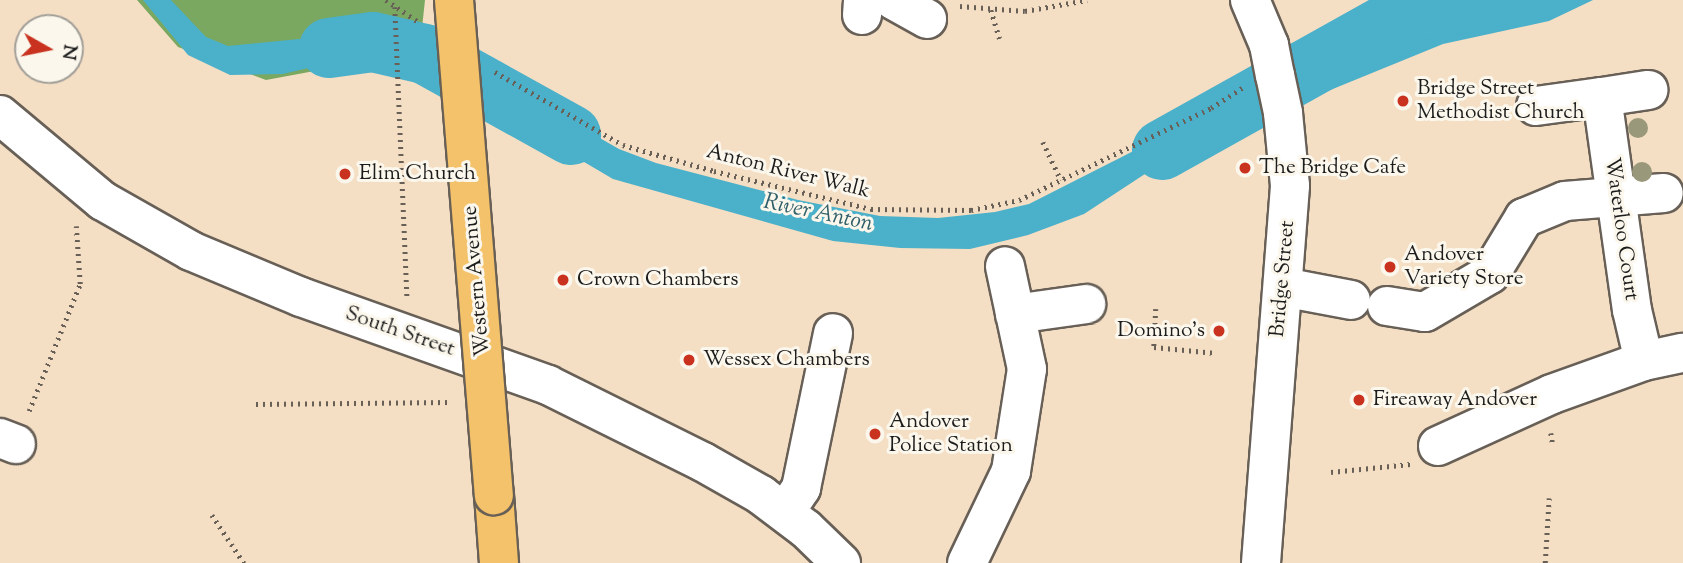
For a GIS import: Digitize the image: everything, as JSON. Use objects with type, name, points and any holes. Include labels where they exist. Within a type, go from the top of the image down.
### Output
[{"type":"main road","name":"Western Avenue","points":[[454,0],[499,563]]},
{"type":"street","name":"Bridge Street","points":[[1250,0],[1269,45],[1283,113],[1290,186],[1265,477],[1261,563]]},
{"type":"street","points":[[873,5],[941,12]]},
{"type":"street","points":[[1545,104],[1648,90]]},
{"type":"street","name":"Waterloo Court","points":[[1602,97],[1632,310],[1644,361]]},
{"type":"street","name":"South Street","points":[[0,115],[103,201],[191,251],[301,297],[548,385],[704,462],[785,512],[841,563]]},
{"type":"street","points":[[1283,287],[1425,312],[1490,274],[1524,218],[1565,201],[1664,193]]},
{"type":"street","points":[[967,563],[1011,471],[1027,369],[1005,266]]},
{"type":"street","points":[[1015,314],[1086,304]]},
{"type":"street","points":[[785,512],[801,488],[833,333]]},
{"type":"street","points":[[1438,446],[1552,394],[1644,361],[1683,353]]},
{"type":"path","points":[[386,0],[426,27]]},
{"type":"path","points":[[941,12],[1025,11],[1087,0]]},
{"type":"path","points":[[395,6],[396,90],[409,335]]},
{"type":"path","points":[[991,10],[1000,39]]},
{"type":"path","name":"Anton River Walk","points":[[487,67],[623,145],[714,171],[871,209],[971,210],[1019,200],[1211,108],[1240,89]]},
{"type":"path","points":[[1043,142],[1061,180]]},
{"type":"path","points":[[8,441],[79,284]]},
{"type":"path","points":[[1156,309],[1154,347],[1216,353]]},
{"type":"path","points":[[256,404],[455,402]]},
{"type":"path","points":[[1331,472],[1409,465],[1438,446]]},
{"type":"path","points":[[1545,563],[1549,498]]},
{"type":"path","points":[[212,515],[244,563]]},
{"type":"green space","points":[[137,0],[425,0],[417,75],[336,67],[266,80],[178,47]]},
{"type":"water","points":[[143,0],[171,0],[206,37],[228,46],[329,36],[368,27],[410,28],[410,80],[359,65],[321,65],[283,74],[230,75],[188,55]]},
{"type":"water","points":[[1382,0],[1593,0],[1549,21],[1443,44],[1323,93],[1318,59],[1367,4]]},
{"type":"water","points":[[500,81],[619,149],[656,163],[798,200],[880,216],[938,218],[995,212],[1029,204],[1232,101],[1240,133],[1151,170],[1084,214],[1028,235],[970,249],[900,248],[833,241],[613,179],[501,113]]},
{"type":"waterway","name":"River Anton","points":[[1162,150],[1409,12],[1482,0]]},
{"type":"waterway","name":"River Anton","points":[[329,48],[373,42],[425,54],[571,135]]},
{"type":"place","name":"Bridge Street Methodist Church","points":[[1403,101]]},
{"type":"place","name":"The Bridge Cafe","points":[[1245,168]]},
{"type":"place","name":"Elim Church","points":[[345,174]]},
{"type":"place","name":"Andover Variety Store","points":[[1390,267]]},
{"type":"place","name":"Crown Chambers","points":[[563,280]]},
{"type":"place","name":"Domino's","points":[[1219,331]]},
{"type":"place","name":"Wessex Chambers","points":[[689,360]]},
{"type":"place","name":"Fireaway Andover","points":[[1359,400]]},
{"type":"place","name":"Andover Police Station","points":[[875,434]]}]
